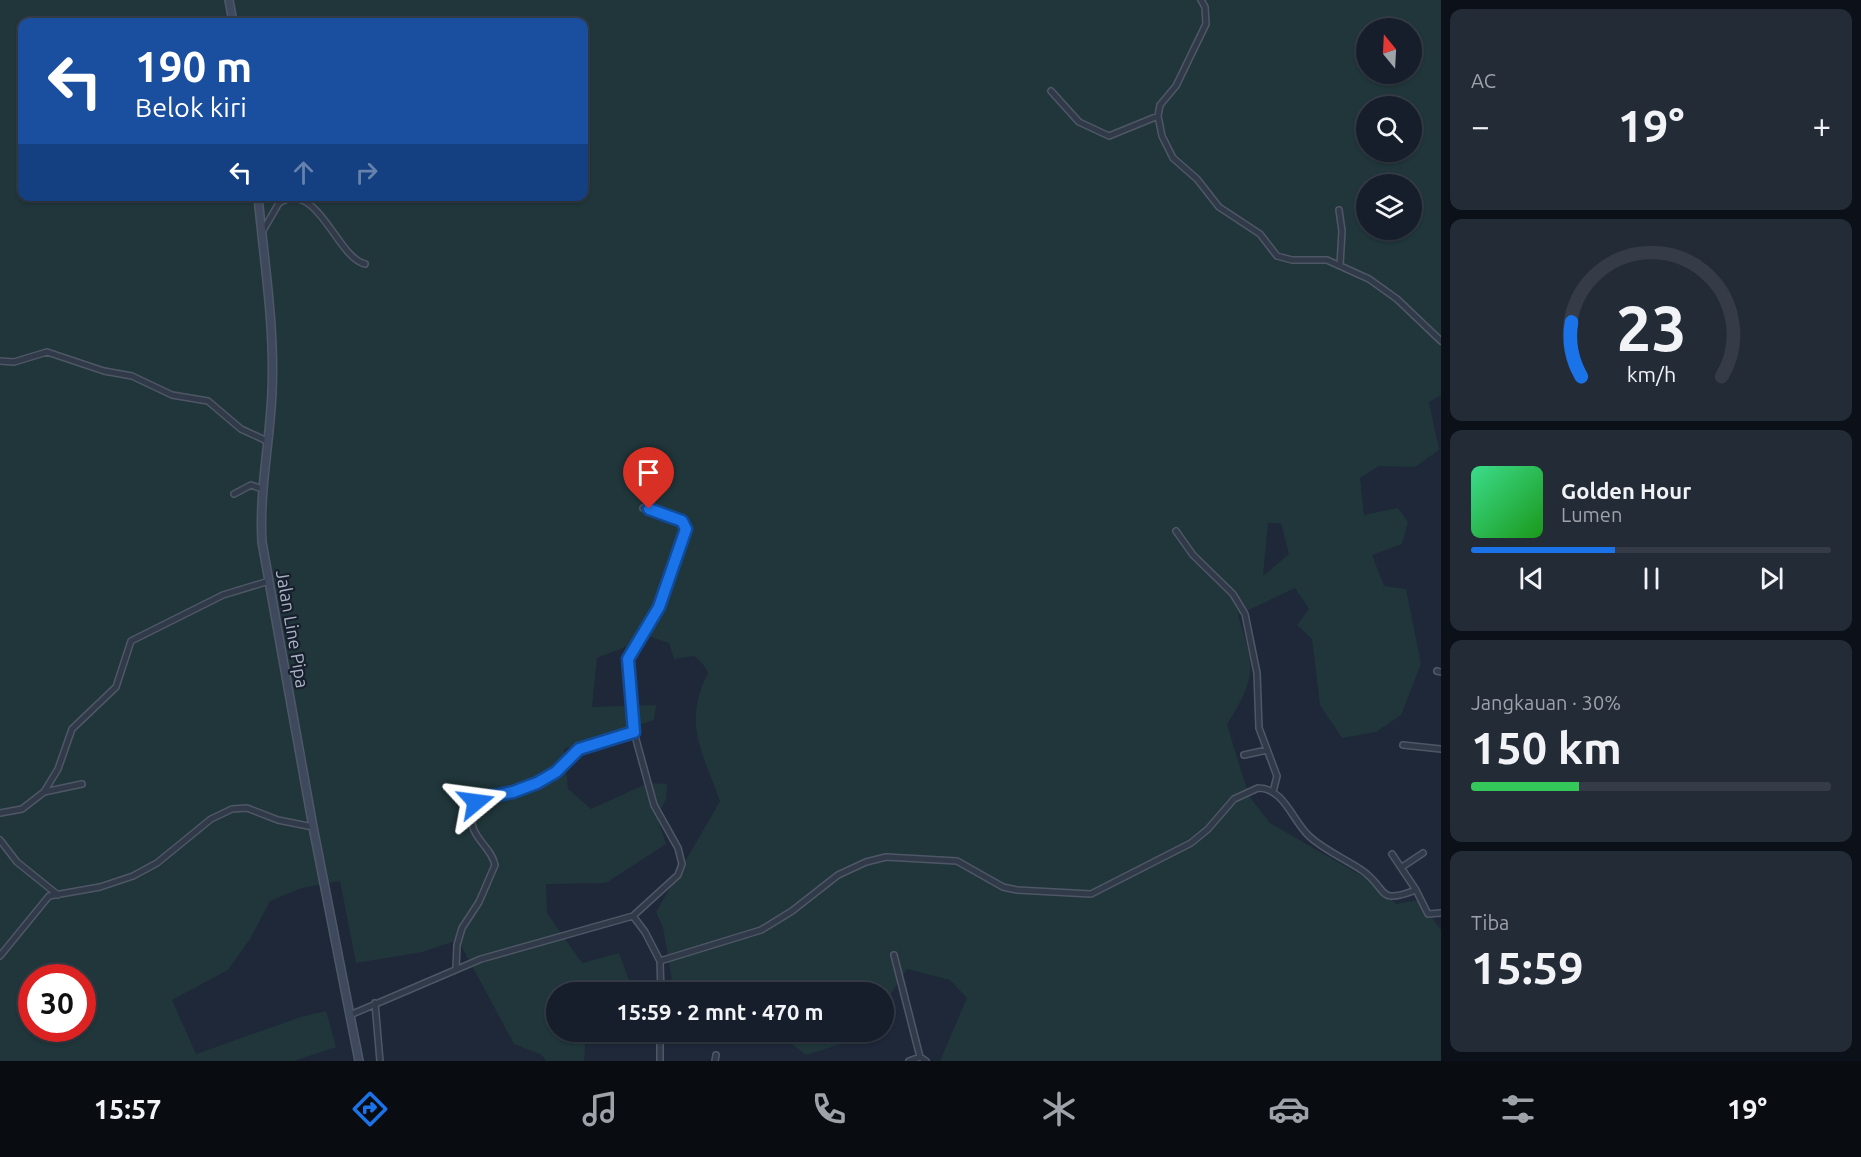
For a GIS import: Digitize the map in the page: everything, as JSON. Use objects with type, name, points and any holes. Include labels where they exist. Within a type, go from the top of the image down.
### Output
[{"type":"main road","points":[[230,0],[232,18]]},
{"type":"main road","name":"Jalan Line Pipa","points":[[258,201],[273,349],[272,392],[262,489],[262,542],[313,827],[359,1061]]},
{"type":"street","points":[[1201,0],[1205,8],[1206,24],[1176,86],[1160,105],[1158,116],[1162,136],[1173,158],[1197,179],[1220,207],[1260,234],[1277,256],[1292,260],[1321,259],[1340,265],[1384,288],[1441,341]]},
{"type":"street","points":[[1051,91],[1079,122],[1109,136],[1158,116]]},
{"type":"street","points":[[261,234],[279,203],[290,201]]},
{"type":"street","points":[[298,201],[317,212],[353,259],[365,264]]},
{"type":"street","points":[[1339,210],[1342,231],[1340,265]]},
{"type":"street","points":[[0,361],[14,362],[47,352],[104,371],[132,376],[171,395],[208,401],[241,429],[267,441]]},
{"type":"street","points":[[234,494],[251,485],[262,489]]},
{"type":"street","points":[[350,1015],[456,968],[516,947],[633,916],[678,876],[682,864],[678,848],[654,805],[634,732],[628,659],[659,607],[686,529],[682,521],[643,508]]},
{"type":"street","points":[[1176,531],[1193,555],[1233,594],[1242,606],[1257,673],[1259,728],[1277,776],[1273,792]]},
{"type":"street","points":[[0,813],[22,810],[44,792],[58,769],[72,729],[116,687],[131,641],[223,595],[269,581]]},
{"type":"street","points":[[456,968],[457,945],[462,928],[479,902],[495,866],[493,857],[477,839],[474,831],[477,800],[537,783],[556,772],[579,749],[634,732]]},
{"type":"street","points":[[1403,745],[1441,749]]},
{"type":"street","points":[[1244,755],[1267,750]]},
{"type":"street","points":[[44,792],[82,784]]},
{"type":"street","points":[[660,961],[752,933],[792,911],[838,875],[866,862],[886,857],[957,861],[997,884],[1017,890],[1091,894],[1191,843],[1242,793],[1258,788],[1273,792],[1311,838],[1362,871],[1385,895],[1395,897],[1416,890]]},
{"type":"street","points":[[0,956],[48,896],[110,884],[146,870],[197,829],[232,809],[247,808],[278,820],[313,827]]},
{"type":"street","points":[[0,840],[17,862],[58,895]]},
{"type":"street","points":[[1402,867],[1423,853]]},
{"type":"street","points":[[1392,854],[1416,890],[1428,914],[1441,913]]},
{"type":"street","points":[[633,916],[645,932],[660,961],[661,982]]},
{"type":"street","points":[[894,955],[920,1057],[926,1061]]},
{"type":"street","points":[[375,1003],[380,1061]]},
{"type":"street","points":[[660,1042],[660,1061]]},
{"type":"street","points":[[909,1061],[920,1057]]},
{"type":"green space","points":[[0,0],[1441,0],[1441,395],[1429,402],[1439,450],[1415,467],[1379,466],[1360,478],[1364,515],[1398,508],[1408,522],[1402,544],[1372,555],[1384,586],[1406,589],[1421,664],[1401,715],[1376,732],[1342,738],[1320,705],[1312,639],[1297,625],[1309,609],[1295,588],[1238,615],[1248,648],[1250,672],[1244,694],[1227,725],[1249,796],[1270,823],[1369,880],[1396,904],[1419,900],[1441,930],[1441,1061],[940,1061],[967,998],[950,980],[907,969],[894,989],[894,982],[672,982],[663,927],[656,912],[720,801],[702,753],[696,723],[700,691],[708,673],[703,664],[694,656],[674,659],[669,643],[651,637],[597,658],[592,707],[656,705],[654,720],[564,749],[568,789],[591,809],[648,783],[667,784],[666,799],[657,817],[666,844],[606,883],[546,884],[547,913],[582,963],[619,953],[629,980],[629,982],[546,982],[546,1042],[585,1042],[584,1061],[546,1061],[542,1055],[514,1044],[458,940],[422,952],[356,963],[340,881],[302,888],[270,901],[250,939],[228,970],[172,1000],[196,1054],[301,1017],[326,1011],[336,1047],[294,1061],[0,1061]],"holes":[[[1268,523],[1281,523],[1289,554],[1263,576]]]},
{"type":"green space","points":[[790,1042],[845,1042],[844,1043],[806,1055]]},
{"type":"route","points":[[476,802],[481,798],[513,792],[537,783],[563,767],[579,749],[634,732],[628,659],[659,607],[671,578],[686,529],[682,521],[649,509]]}]
